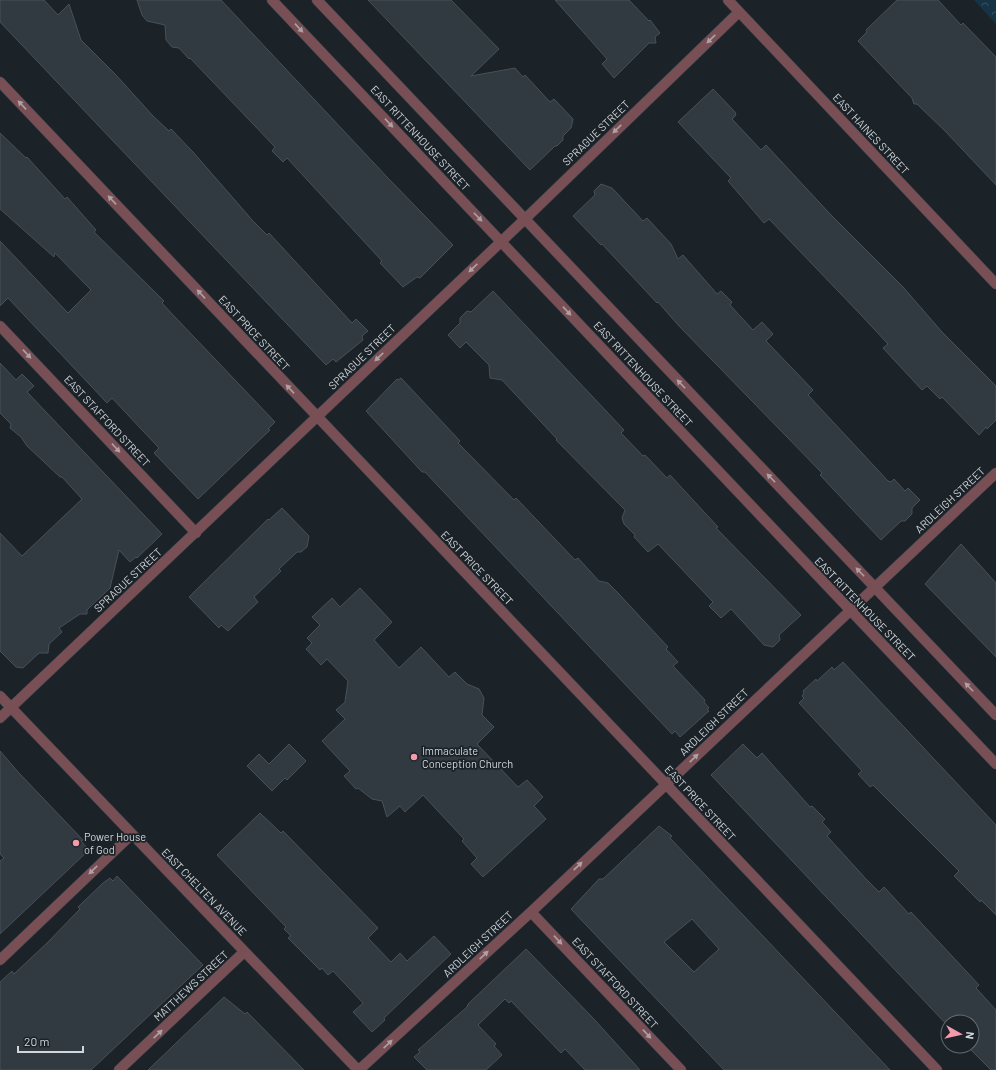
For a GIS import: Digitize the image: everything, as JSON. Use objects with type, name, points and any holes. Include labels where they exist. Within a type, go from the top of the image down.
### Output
[{"type":"street","name":"EAST RITTENHOUSE STREET","points":[[272,0],[996,764]]},
{"type":"street","name":"EAST RITTENHOUSE STREET","points":[[317,0],[996,715]]},
{"type":"street","name":"EAST HAINES STREET","points":[[728,0],[996,284]]},
{"type":"street","name":"SPRAGUE STREET","points":[[0,718],[525,219],[739,12]]},
{"type":"street","name":"EAST PRICE STREET","points":[[0,82],[937,1070]]},
{"type":"street","name":"EAST STAFFORD STREET","points":[[0,326],[196,533]]},
{"type":"street","name":"ARDLEIGH STREET","points":[[359,1070],[531,912],[996,473]]},
{"type":"street","name":"EAST CHELTEN AVENUE","points":[[0,696],[244,952],[359,1070]]},
{"type":"street","points":[[0,960],[132,834]]},
{"type":"street","name":"EAST STAFFORD STREET","points":[[531,912],[681,1070]]},
{"type":"street","name":"MATTHEWS STREET","points":[[119,1070],[244,952]]},
{"type":"green space","points":[[974,0],[996,0],[996,24]]},
{"type":"building","points":[[0,0],[44,0],[58,15],[69,4],[81,40],[116,75],[153,116],[169,131],[171,129],[253,221],[267,235],[269,233],[352,323],[356,319],[368,331],[362,336],[363,340],[336,362],[333,359],[326,365],[0,22]]},
{"type":"building","points":[[137,0],[221,0],[453,245],[420,278],[417,277],[403,287],[380,263],[382,261],[287,158],[283,162],[272,151],[275,147],[190,58],[189,59],[179,48],[172,47],[166,40],[165,25],[147,21],[142,15]]},
{"type":"building","points":[[368,0],[451,0],[499,49],[471,76],[515,68],[523,77],[525,75],[550,102],[554,99],[573,119],[571,128],[563,136],[563,140],[530,170]]},
{"type":"building","points":[[555,0],[629,0],[649,21],[650,20],[660,33],[655,37],[656,43],[649,43],[614,78],[602,64],[607,59]]},
{"type":"building","points":[[897,0],[938,0],[961,25],[963,23],[996,57],[996,185],[945,131],[917,104],[914,104],[912,98],[858,41],[867,32],[866,30]]},
{"type":"building","points":[[713,89],[735,112],[736,115],[732,119],[761,150],[766,145],[831,215],[903,287],[942,332],[996,386],[996,420],[987,429],[986,427],[979,435],[942,397],[940,399],[927,386],[922,390],[883,348],[888,344],[769,219],[764,223],[728,181],[731,178],[678,122]]},
{"type":"building","points":[[0,133],[26,158],[27,157],[65,199],[67,197],[96,230],[94,232],[164,301],[162,303],[275,422],[268,429],[270,430],[198,499],[154,453],[159,448],[112,398],[107,403],[8,298],[0,306],[0,241],[68,313],[91,290],[55,253],[54,257],[0,209]]},
{"type":"building","points":[[601,184],[612,188],[643,221],[647,218],[671,244],[678,259],[683,255],[717,294],[721,291],[732,302],[730,305],[753,330],[762,322],[773,334],[766,341],[813,390],[808,395],[888,481],[891,482],[894,479],[905,491],[908,488],[920,500],[912,508],[912,514],[905,521],[901,521],[881,540],[820,475],[822,473],[679,326],[602,244],[601,245],[573,216],[595,195],[594,191]]},
{"type":"building","points":[[493,291],[624,430],[621,433],[667,478],[670,475],[718,527],[716,528],[801,615],[779,635],[780,640],[773,647],[764,645],[731,609],[721,618],[709,606],[713,602],[658,544],[648,552],[624,524],[622,518],[625,510],[556,440],[557,439],[502,380],[490,378],[489,365],[466,342],[460,348],[448,335],[460,323],[460,318],[467,311],[471,312]]},
{"type":"building","points":[[0,363],[16,380],[22,374],[34,386],[27,392],[162,534],[137,558],[136,557],[130,562],[119,550],[110,588],[87,610],[87,614],[80,614],[59,628],[62,632],[49,644],[48,653],[39,653],[23,668],[16,667],[0,651],[0,533],[22,556],[82,499],[62,477],[60,477],[27,446],[21,437],[10,428],[11,424],[0,413]]},
{"type":"building","points":[[401,378],[460,441],[458,443],[514,500],[516,498],[575,560],[578,558],[599,581],[608,583],[668,647],[666,649],[678,662],[673,666],[705,700],[704,702],[709,708],[707,709],[709,711],[680,737],[675,731],[672,734],[425,472],[422,472],[366,411],[397,379],[398,380]]},
{"type":"building","points":[[282,508],[309,536],[307,547],[301,552],[297,552],[279,569],[281,571],[254,597],[258,602],[228,631],[221,625],[219,628],[189,597],[268,519],[269,520]]},
{"type":"building","points":[[961,544],[996,583],[996,657],[925,584]]},
{"type":"building","name":"Immaculate Conception Church","points":[[360,588],[392,622],[374,640],[399,668],[421,647],[449,677],[455,672],[467,684],[479,689],[484,698],[482,715],[494,727],[477,744],[518,787],[527,780],[543,797],[534,806],[546,819],[483,877],[471,864],[477,858],[462,841],[464,839],[423,795],[405,812],[400,806],[387,817],[382,801],[372,799],[358,788],[356,789],[344,776],[350,771],[322,741],[345,719],[336,710],[345,702],[348,681],[327,659],[321,665],[306,649],[312,643],[307,638],[320,625],[312,617],[332,598],[340,607]]},
{"type":"building","points":[[843,662],[996,825],[996,915],[981,900],[980,902],[954,876],[959,871],[873,785],[870,787],[858,774],[862,771],[799,703],[804,698],[802,696],[804,693],[803,691],[816,679],[817,681],[832,667],[834,670]]},
{"type":"building","points":[[289,744],[306,761],[287,780],[285,778],[272,791],[247,766],[259,754],[269,764]]},
{"type":"building","points":[[743,744],[757,758],[762,753],[810,807],[812,806],[825,819],[822,822],[831,832],[827,836],[866,879],[879,892],[884,887],[909,914],[911,912],[979,985],[976,988],[996,1010],[996,1070],[991,1070],[975,1054],[980,1054],[980,1014],[940,1014],[940,1018],[711,775]]},
{"type":"building","points":[[0,751],[83,840],[81,841],[89,850],[0,934],[0,861],[4,858],[0,854]]},
{"type":"building","points":[[260,813],[281,833],[283,831],[378,928],[368,938],[391,962],[400,953],[407,961],[434,936],[451,954],[384,1018],[385,1020],[372,1032],[353,1012],[363,1003],[333,971],[328,975],[322,968],[320,970],[288,938],[291,936],[284,929],[286,927],[217,855]]},
{"type":"building","points":[[659,826],[672,836],[670,838],[890,1070],[724,1070],[571,909],[599,879],[603,879]],"holes":[[[692,919],[719,949],[694,972],[664,942]]]},
{"type":"building","points":[[117,876],[203,965],[91,1070],[0,1070],[0,982],[12,971],[14,974],[47,943],[80,909],[78,907],[103,883],[110,878],[113,881]]},
{"type":"building","points":[[526,949],[593,1018],[640,1070],[585,1070],[565,1049],[561,1053],[511,1001],[509,1003],[505,999],[478,1025],[496,1044],[494,1046],[502,1055],[486,1070],[427,1070],[414,1057],[420,1052],[418,1050],[467,1007],[468,1004]]},
{"type":"building","points":[[224,997],[245,1014],[247,1012],[304,1070],[148,1070]]},
{"type":"place","name":"Immaculate Conception Church","points":[[414,757]]},
{"type":"place","name":"Power House of God","points":[[76,843]]}]
